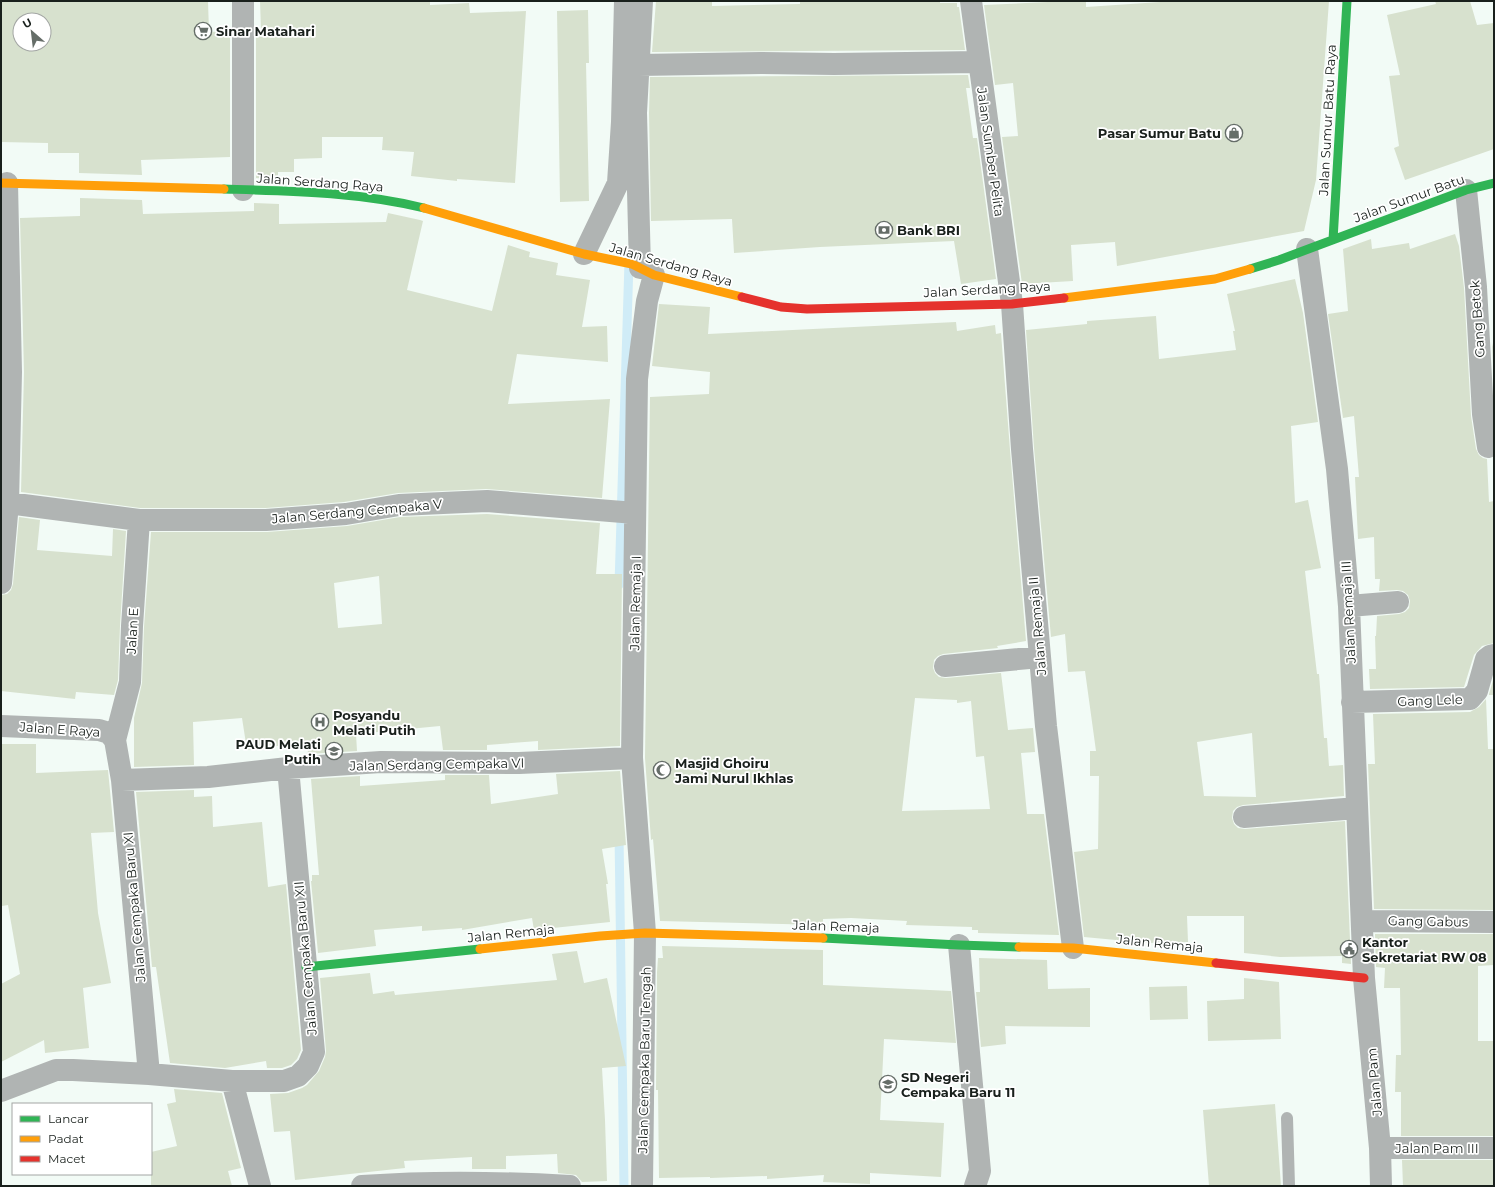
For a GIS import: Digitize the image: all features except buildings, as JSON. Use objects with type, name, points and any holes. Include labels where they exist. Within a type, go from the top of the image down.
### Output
[{"type":"street","points":[[243,1],[243,190]]},
{"type":"street","points":[[584,254],[618,183],[622,122],[625,1]]},
{"type":"street","name":"Jalan Remaja I","points":[[637,934],[622,759],[622,512],[647,301],[642,269],[636,113],[642,1]]},
{"type":"street","name":"Jalan Sumber Pelita","points":[[970,1],[1012,304]]},
{"type":"street","name":"Jalan Sumur Batu Raya","points":[[1333,240],[1347,1]]},
{"type":"street","points":[[639,65],[979,62]]},
{"type":"street","name":"Jalan Sumur Batu","points":[[1333,240],[1466,190],[1494,182]]},
{"type":"street","points":[[1,583],[8,503],[11,372],[4,183]]},
{"type":"street","name":"Jalan Serdang Raya","points":[[4,183],[243,190],[348,195],[390,201],[423,208],[584,254],[608,259],[781,306],[807,309],[1012,304],[1104,294],[1215,279],[1279,260],[1333,240]]},
{"type":"street","name":"Gang Betok","points":[[1466,190],[1476,287],[1483,414],[1488,447]]},
{"type":"street","name":"Jalan Remaja III","points":[[1307,249],[1337,469],[1349,606],[1364,978]]},
{"type":"street","name":"Jalan Remaja II","points":[[1012,304],[1023,457],[1046,726],[1072,948]]},
{"type":"street","name":"Jalan Serdang Cempaka V","points":[[8,503],[139,520],[266,520],[346,514],[399,504],[487,501],[622,512]]},
{"type":"street","name":"Jalan E","points":[[115,740],[130,682],[139,520]]},
{"type":"street","points":[[1349,606],[1398,602]]},
{"type":"street","points":[[945,666],[1040,657]]},
{"type":"street","name":"Gang Lele","points":[[1352,702],[1470,699],[1477,691],[1489,660]]},
{"type":"street","name":"Jalan E Raya","points":[[1,726],[99,730],[109,733],[115,740]]},
{"type":"street","name":"Jalan Cempaka Baru XI","points":[[115,740],[122,780],[149,1074]]},
{"type":"street","name":"Jalan Serdang Cempaka VI","points":[[122,780],[208,777],[288,768],[381,762],[519,763],[622,759]]},
{"type":"street","name":"Jalan Cempaka Baru XII","points":[[232,1081],[284,1081],[298,1076],[308,1066],[314,1052],[288,768]]},
{"type":"street","points":[[1244,817],[1357,808]]},
{"type":"street","name":"Gang Gabus","points":[[1362,921],[1494,922]]},
{"type":"street","name":"Jalan Remaja","points":[[306,968],[600,936],[637,934],[811,937],[959,945],[1072,948],[1364,978]]},
{"type":"street","name":"Jalan Cempaka Baru Tengah","points":[[637,934],[642,1186]]},
{"type":"street","points":[[959,945],[980,1171],[975,1186]]},
{"type":"street","name":"Jalan Pam","points":[[1364,978],[1380,1148],[1381,1186]]},
{"type":"street","points":[[1,1091],[56,1070],[149,1074],[232,1081],[260,1186]]},
{"type":"street","name":"Jalan Pam III","points":[[1380,1148],[1494,1148]]},
{"type":"street","points":[[362,1186],[391,1184],[513,1183],[570,1186]]},
{"type":"lane","points":[[1287,1118],[1290,1186]]},
{"type":"waterway","points":[[619,585],[629,262]]},
{"type":"waterway","points":[[619,834],[624,1186]]},
{"type":"traffic: fast","points":[[1333,240],[1347,1]]},
{"type":"traffic: fast","points":[[1250,269],[1279,260],[1466,190],[1494,183]]},
{"type":"traffic: fast","points":[[224,189],[350,195],[424,208]]},
{"type":"traffic: fast","points":[[823,938],[1019,947]]},
{"type":"traffic: fast","points":[[306,967],[480,949]]},
{"type":"traffic: slow","points":[[1,183],[224,189]]},
{"type":"traffic: slow","points":[[424,208],[584,254],[632,264],[654,275],[742,297]]},
{"type":"traffic: slow","points":[[1064,298],[1215,279],[1250,269]]},
{"type":"traffic: slow","points":[[480,949],[600,936],[645,933],[823,938]]},
{"type":"traffic: slow","points":[[1019,947],[1073,948],[1216,963]]},
{"type":"traffic: jam","points":[[742,297],[781,307],[807,309],[1012,304],[1064,298]]},
{"type":"traffic: jam","points":[[1216,963],[1364,978]]},
{"type":"place","name":"Sinar Matahari","points":[[203,31]]},
{"type":"place","name":"Pasar Sumur Batu","points":[[1234,133]]},
{"type":"place","name":"Bank BRI","points":[[884,230]]},
{"type":"place","name":"Posyandu Melati Putih","points":[[320,722]]},
{"type":"place","name":"PAUD Melati Putih","points":[[334,751]]},
{"type":"place","name":"Masjid Ghoiru Jami Nurul Ikhlas","points":[[662,770]]},
{"type":"place","name":"Kantor Sekretariat RW 08","points":[[1349,949]]},
{"type":"place","name":"SD Negeri Cempaka Baru 11","points":[[888,1084]]}]
